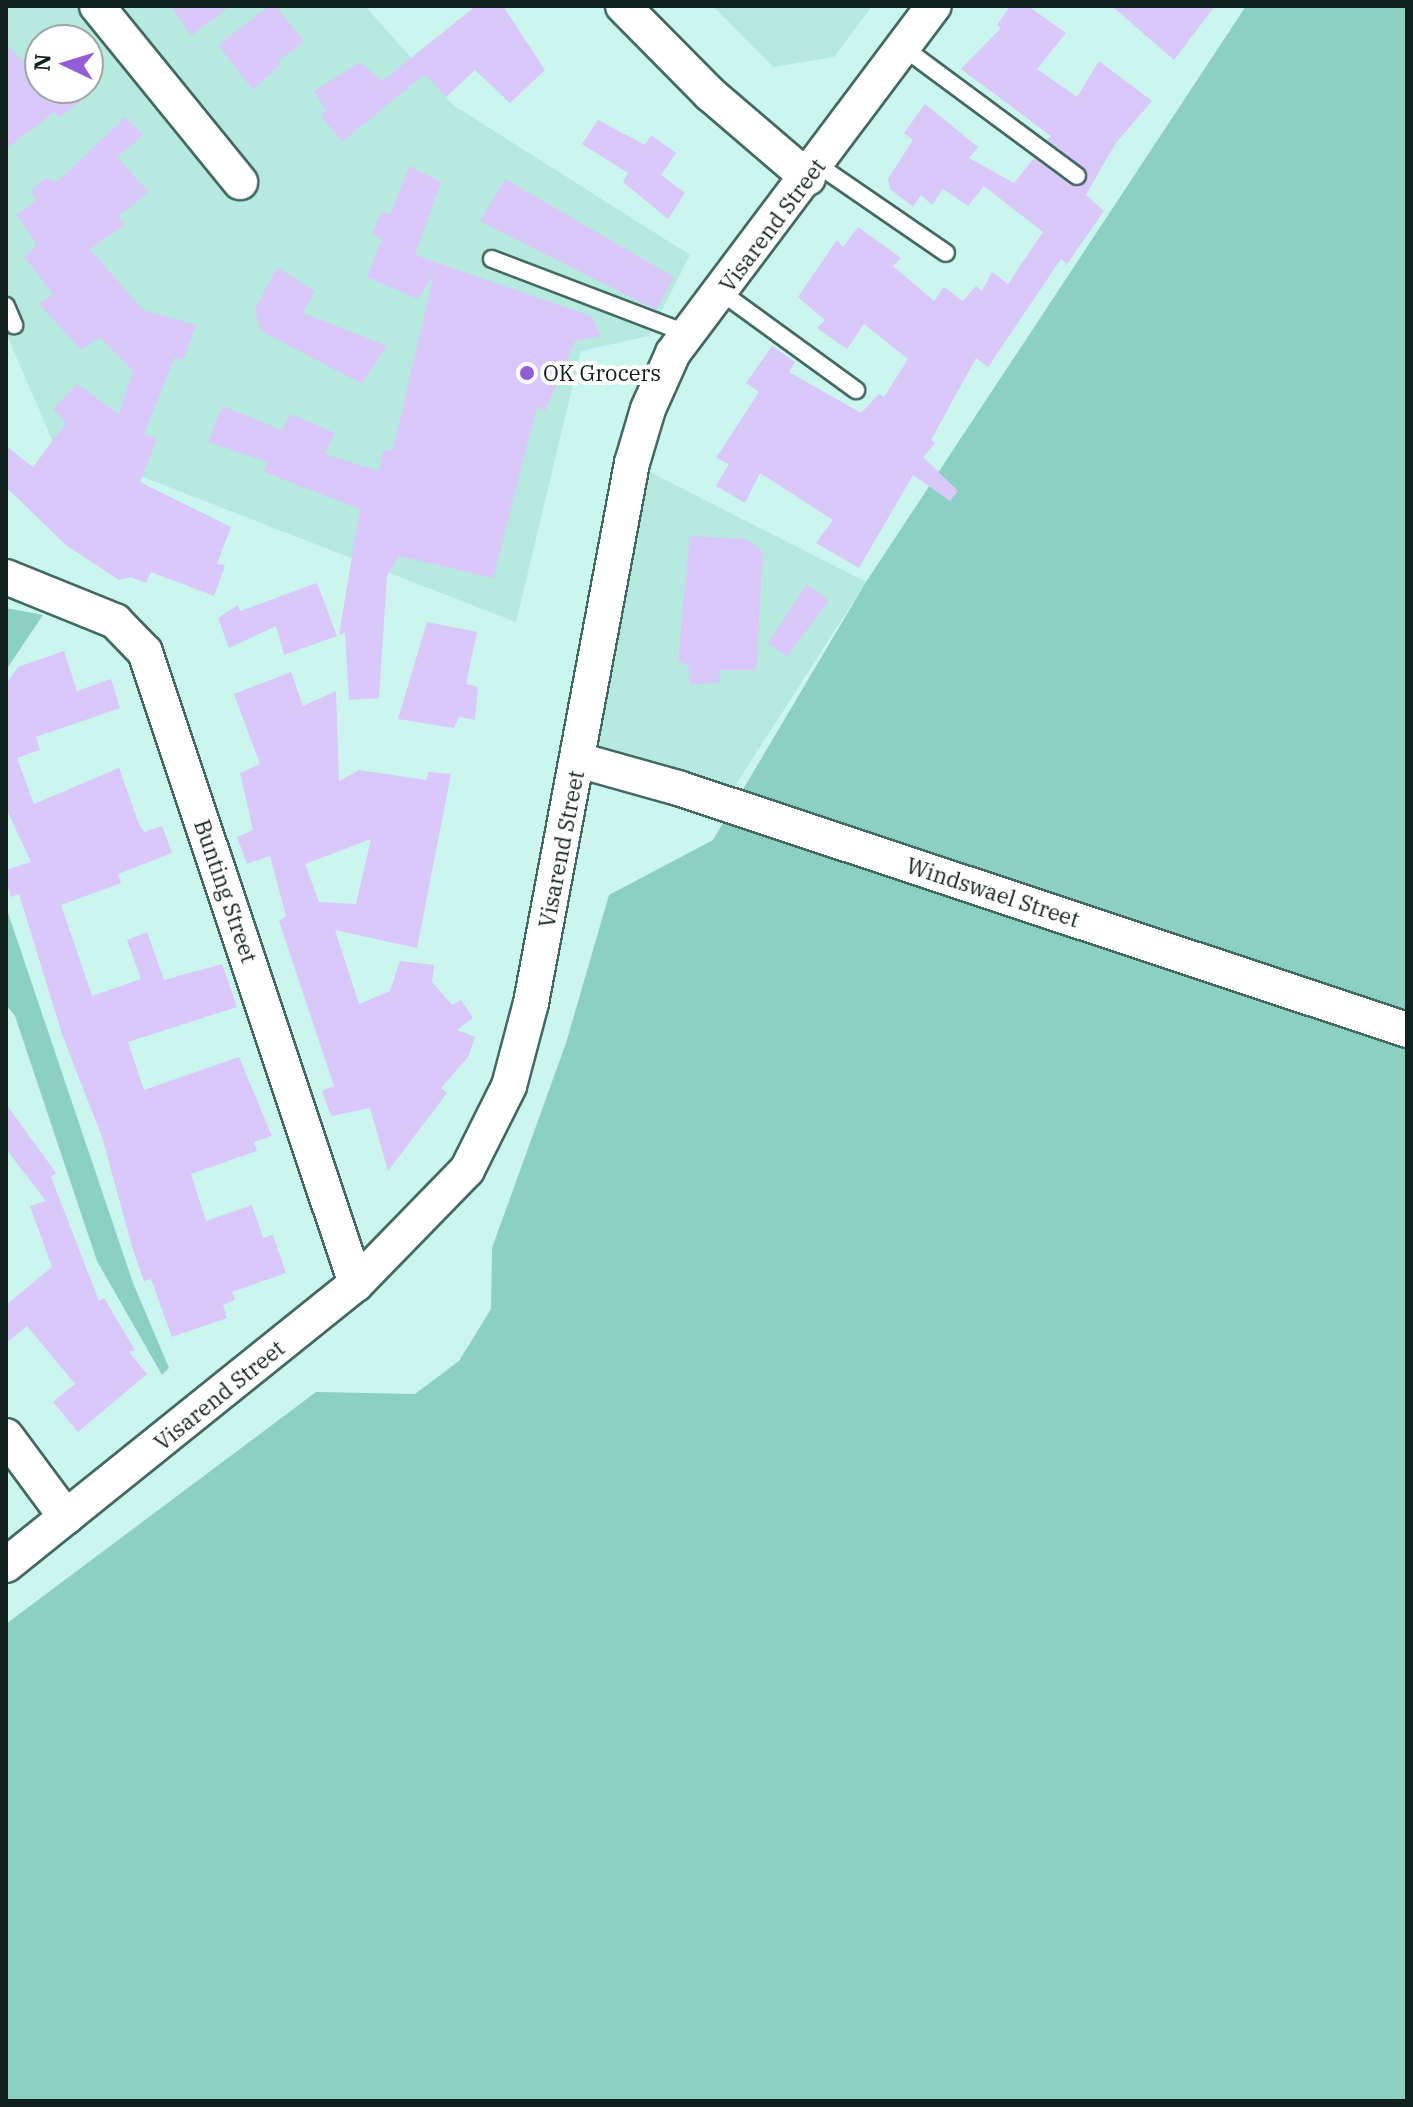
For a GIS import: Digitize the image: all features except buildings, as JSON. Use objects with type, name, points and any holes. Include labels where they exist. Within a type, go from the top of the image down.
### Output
[{"type":"street","points":[[97,6],[240,182]]},
{"type":"street","points":[[623,6],[710,94],[813,172]]},
{"type":"street","name":"Visarend Street","points":[[6,1565],[356,1284],[467,1170],[509,1086],[578,760],[632,463],[648,409],[688,334],[813,172],[934,6]]},
{"type":"street","name":"Bunting Street","points":[[6,577],[115,621],[145,652],[356,1284]]},
{"type":"street","name":"Windswael Street","points":[[578,760],[678,788],[1407,1030]]},
{"type":"street","points":[[6,1436],[66,1517]]},
{"type":"lane","points":[[904,48],[1077,176]]},
{"type":"lane","points":[[813,172],[946,253]]},
{"type":"lane","points":[[492,259],[688,334]]},
{"type":"lane","points":[[721,292],[856,390]]},
{"type":"lane","points":[[6,306],[14,325]]},
{"type":"shaded area","points":[[6,6],[365,6],[453,105],[690,255],[649,336],[581,351],[516,622],[53,442],[6,333]]},
{"type":"shaded area","points":[[713,6],[872,6],[834,57],[773,67]]},
{"type":"shaded area","points":[[1246,6],[1407,6],[1407,2101],[6,2101],[6,1624],[316,1392],[415,1394],[459,1361],[491,1309],[492,1248],[566,1043],[609,895],[713,840],[866,582]]},
{"type":"shaded area","points":[[632,463],[866,582],[724,803],[578,760]]},
{"type":"shaded area","points":[[6,608],[43,615],[6,670]]},
{"type":"shaded area","points":[[6,907],[133,1283],[169,1368],[162,1375],[97,1261],[15,1016],[6,1005]]},
{"type":"place","name":"OK Grocers","points":[[527,373]]}]
